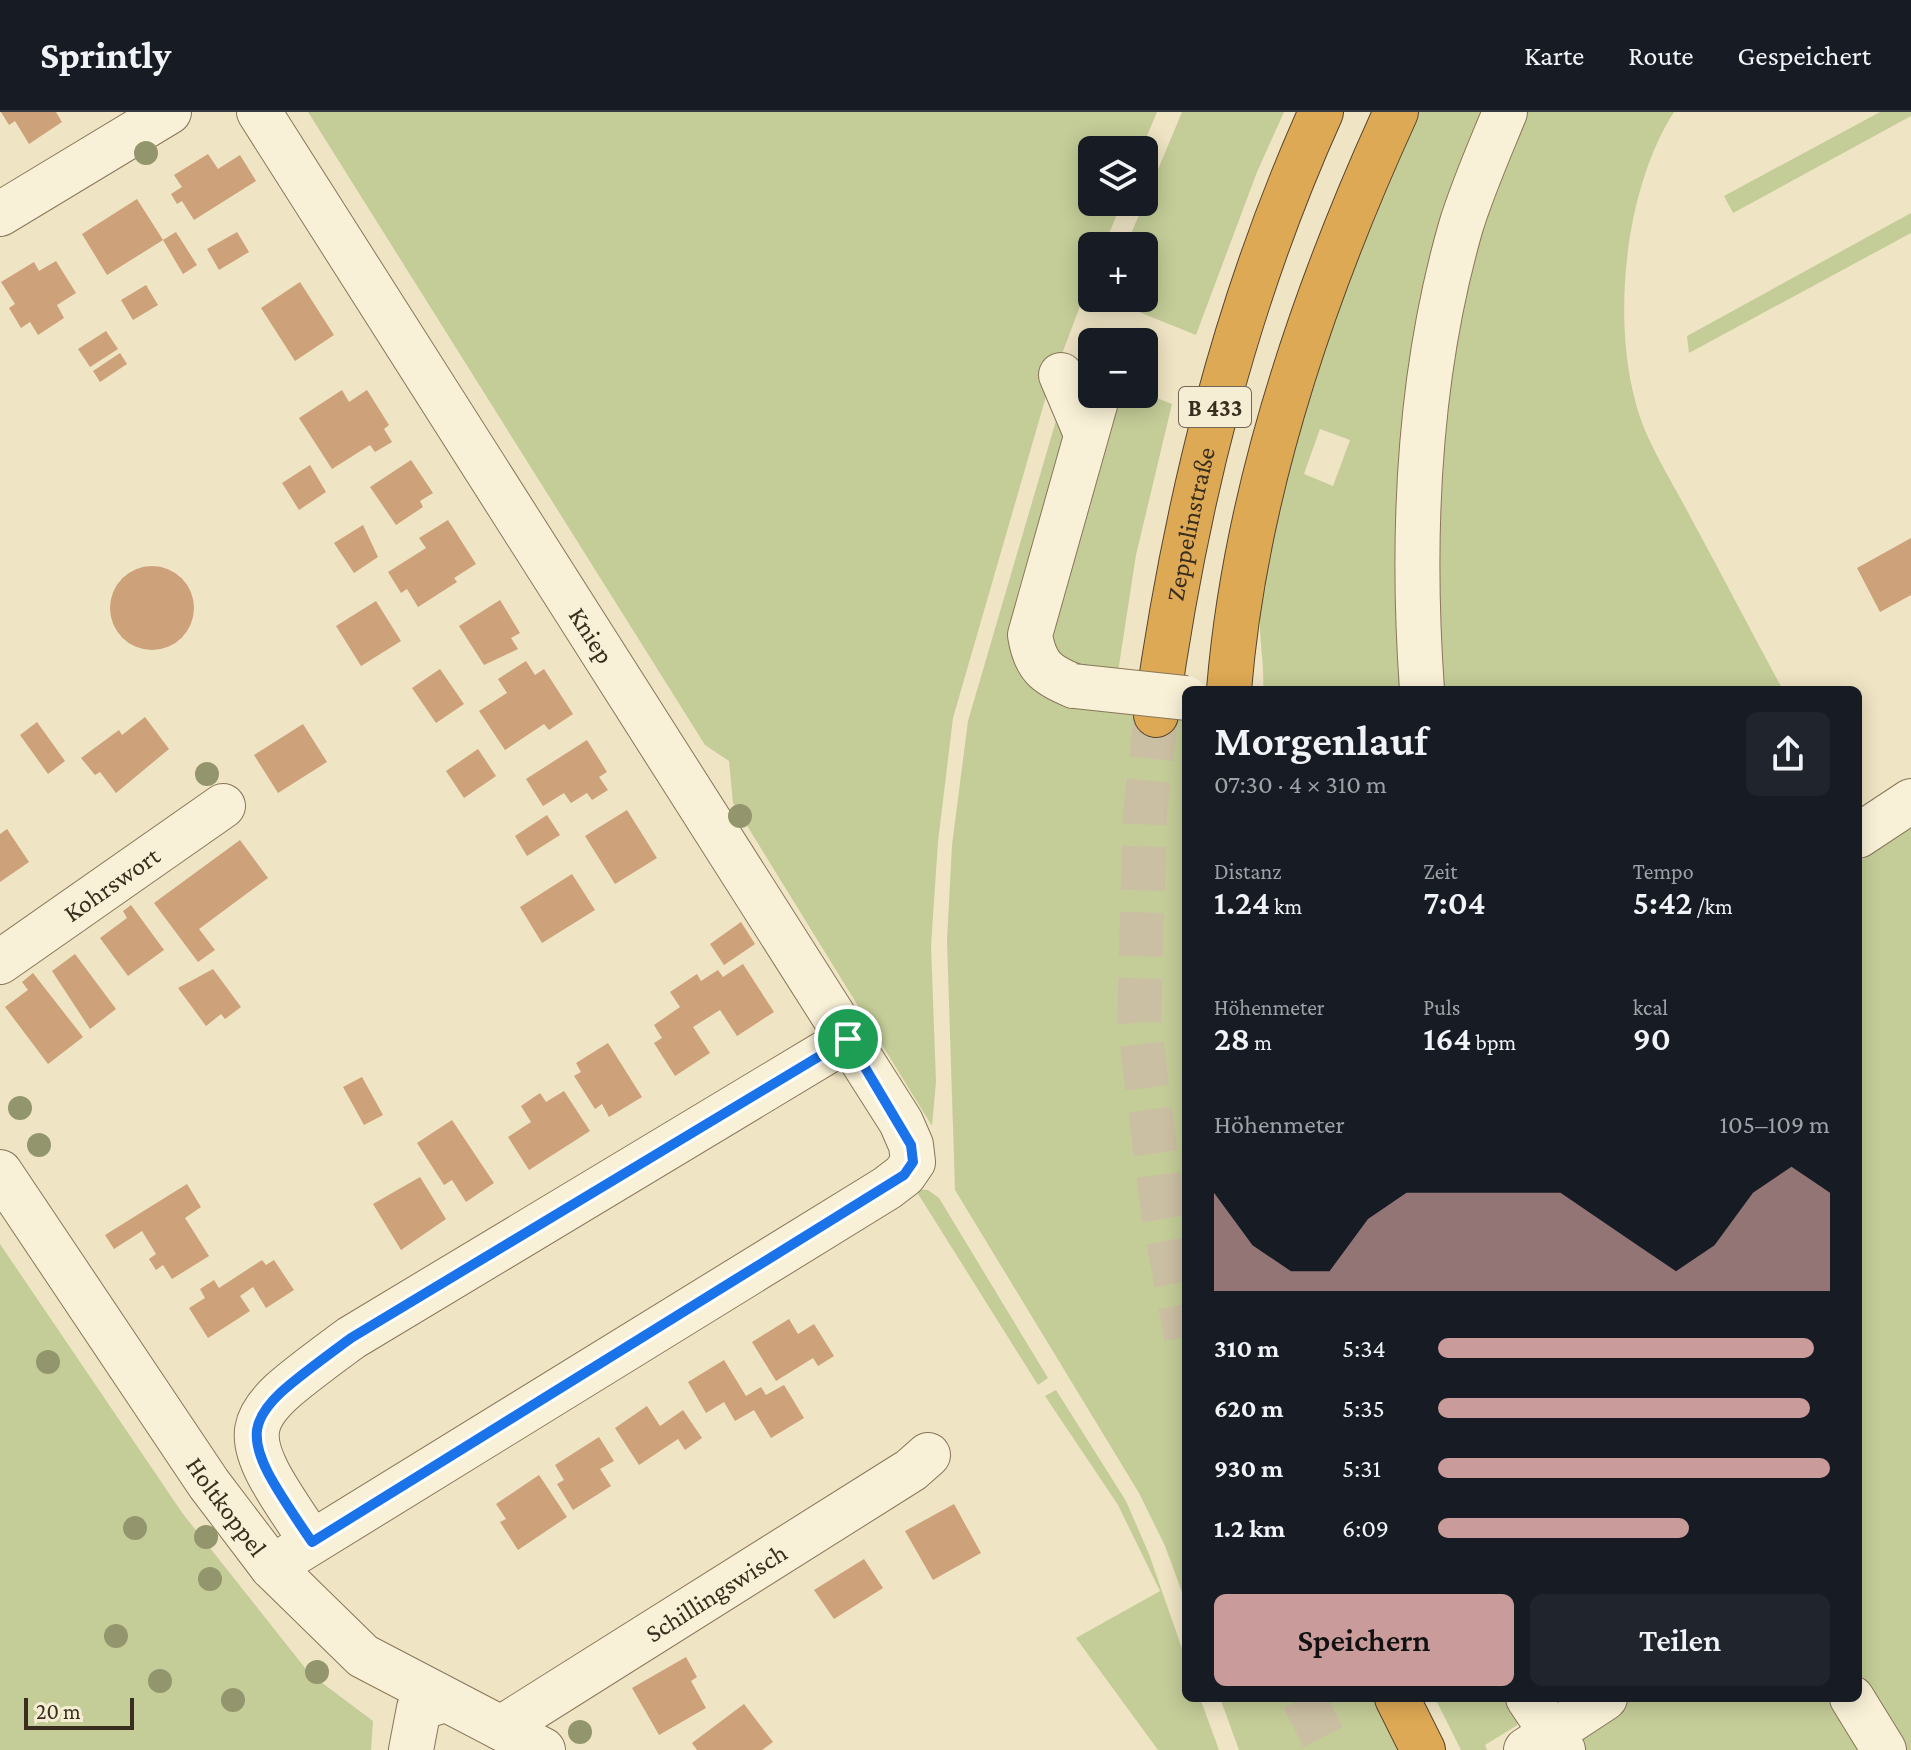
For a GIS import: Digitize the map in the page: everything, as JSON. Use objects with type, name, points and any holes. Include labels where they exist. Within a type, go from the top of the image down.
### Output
[{"type":"highway","name":"Zeppelinstraße","points":[[1171,706],[1187,523],[1214,410],[1237,330],[1276,218],[1321,112]]},
{"type":"highway","name":"B 433","points":[[1230,686],[1247,567],[1294,376],[1324,283],[1396,112]]},
{"type":"highway","points":[[1399,1702],[1423,1750]]},
{"type":"street","points":[[0,214],[169,112]]},
{"type":"street","name":"Kniep","points":[[259,112],[901,1122],[911,1145],[913,1162],[887,1188],[312,1542]]},
{"type":"street","points":[[1422,686],[1416,606],[1422,460],[1433,347],[1462,225],[1505,112]]},
{"type":"street","points":[[1080,408],[1030,635],[1034,659],[1048,676],[1074,686],[1171,706]]},
{"type":"street","points":[[1862,833],[1911,801]]},
{"type":"street","name":"Kohrswort","points":[[0,962],[223,806]]},
{"type":"street","points":[[272,1567],[312,1542],[257,1455],[255,1435],[259,1415],[284,1388],[351,1338],[848,1039]]},
{"type":"street","name":"Holtkoppel","points":[[0,1172],[209,1484],[272,1567],[363,1656],[543,1750]]},
{"type":"street","name":"Schillingswisch","points":[[501,1728],[911,1470],[928,1455]]},
{"type":"street","points":[[411,1750],[419,1708],[445,1700]]},
{"type":"street","points":[[1540,1736],[1598,1702]]},
{"type":"street","points":[[1854,1702],[1884,1750]]},
{"type":"green space","points":[[308,112],[1157,112],[1147,136],[1078,136],[1078,216],[1116,216],[1110,232],[1078,232],[1078,312],[1047,393],[953,718],[938,842],[931,946],[936,1082],[932,1126],[733,803],[729,761],[705,745]]},
{"type":"green space","points":[[1182,112],[1284,112],[1257,172],[1196,335],[1139,312],[1158,312],[1158,232],[1132,232],[1139,216],[1158,216],[1158,169]]},
{"type":"green space","points":[[1418,112],[1489,112],[1407,686],[1263,686],[1261,605],[1284,482],[1320,352],[1366,226]],"holes":[[[1320,429],[1350,440],[1333,486],[1304,474]]]},
{"type":"green space","points":[[1521,112],[1674,112],[1656,146],[1632,227],[1624,316],[1627,360],[1635,401],[1648,437],[1781,686],[1432,686],[1432,464],[1475,226]]},
{"type":"green space","points":[[1880,112],[1911,112],[1911,116],[1733,213],[1724,196]]},
{"type":"green space","points":[[1911,213],[1911,233],[1689,353],[1687,336]]},
{"type":"green space","points":[[1158,398],[1172,404],[1136,555],[1118,672],[1077,668],[1049,646],[1107,408],[1158,408]]},
{"type":"green space","points":[[1057,417],[1070,426],[1019,635],[1182,717],[1182,1592],[1165,1546],[1139,1493],[955,1190],[947,941],[952,845],[968,721]]},
{"type":"green space","points":[[1911,823],[1911,1750],[1580,1750],[1544,1702],[1862,1702],[1862,860]]},
{"type":"green space","points":[[915,1189],[928,1190],[939,1198],[1048,1378],[1038,1385]]},
{"type":"green space","points":[[0,1244],[183,1514],[309,1673],[373,1721],[371,1750],[0,1750]]},
{"type":"green space","points":[[1056,1390],[1126,1501],[1149,1554],[1182,1649],[1182,1702],[1201,1702],[1219,1750],[1158,1750],[1076,1638],[1160,1591],[1118,1505],[1045,1396]]},
{"type":"green space","points":[[1221,1702],[1375,1702],[1399,1750],[1239,1750]]},
{"type":"green space","points":[[1437,1702],[1518,1702],[1526,1715],[1516,1726],[1485,1745],[1487,1750],[1461,1750]]},
{"type":"building","points":[[1,112],[56,112],[62,122],[29,144],[15,121],[9,125]]},
{"type":"building","points":[[208,154],[218,169],[240,155],[256,181],[194,220],[182,201],[177,204],[171,194],[182,187],[174,175]]},
{"type":"building","points":[[137,199],[163,240],[107,275],[82,234]]},
{"type":"building","points":[[176,232],[197,265],[183,274],[163,240]]},
{"type":"building","points":[[237,232],[249,252],[219,270],[207,249]]},
{"type":"building","points":[[56,261],[76,293],[57,305],[64,318],[38,335],[30,322],[21,328],[9,308],[15,304],[1,282],[34,262],[39,271]]},
{"type":"building","points":[[300,282],[334,335],[295,361],[261,308]]},
{"type":"building","points":[[146,285],[158,305],[133,320],[121,300]]},
{"type":"building","points":[[106,331],[118,349],[90,367],[78,349]]},
{"type":"building","points":[[120,353],[127,364],[100,382],[93,371]]},
{"type":"building","points":[[342,390],[349,402],[367,390],[389,425],[384,429],[392,442],[375,452],[370,445],[332,469],[299,418]]},
{"type":"building","points":[[411,460],[433,493],[420,501],[423,507],[396,525],[370,487]]},
{"type":"building","points":[[310,465],[326,492],[299,510],[282,483]]},
{"type":"building","points":[[448,520],[476,564],[454,578],[457,582],[418,607],[407,589],[401,593],[388,572],[426,548],[419,538]]},
{"type":"building","points":[[363,525],[378,557],[354,573],[334,543]]},
{"type":"building","points":[[1911,538],[1911,595],[1880,612],[1857,568]]},
{"type":"building","points":[[152,566],[175,573],[187,585],[194,608],[187,631],[175,643],[152,650],[129,643],[117,631],[110,608],[117,585],[129,573]]},
{"type":"building","points":[[500,600],[520,633],[511,638],[518,649],[484,665],[459,626]]},
{"type":"building","points":[[376,601],[401,641],[361,666],[336,626]]},
{"type":"building","points":[[526,661],[535,675],[544,669],[573,714],[549,730],[544,724],[505,750],[479,711],[507,693],[498,679]]},
{"type":"building","points":[[440,669],[464,704],[436,723],[412,688]]},
{"type":"building","points":[[145,717],[169,749],[116,793],[100,772],[95,775],[81,758],[119,730],[122,735]]},
{"type":"building","points":[[37,722],[65,761],[48,774],[20,735]]},
{"type":"building","points":[[303,724],[327,762],[278,793],[254,755]]},
{"type":"building","points":[[587,740],[607,772],[599,777],[608,790],[592,800],[587,793],[571,803],[564,793],[543,806],[526,779]]},
{"type":"building","points":[[478,749],[496,776],[464,798],[446,771]]},
{"type":"building","points":[[627,810],[657,858],[615,884],[585,836]]},
{"type":"building","points":[[547,815],[560,835],[527,856],[515,836]]},
{"type":"building","points":[[7,829],[29,862],[0,882],[0,834]]},
{"type":"building","points":[[240,840],[268,878],[199,929],[215,950],[198,962],[154,903]]},
{"type":"building","points":[[572,874],[595,910],[542,943],[520,907]]},
{"type":"building","points":[[131,905],[164,950],[128,976],[100,938],[127,918],[123,911]]},
{"type":"building","points":[[741,922],[755,944],[724,965],[710,944]]},
{"type":"building","points":[[75,954],[116,1009],[90,1029],[52,971]]},
{"type":"building","points":[[743,964],[774,1012],[737,1036],[720,1010],[693,1027],[710,1053],[675,1076],[654,1043],[662,1038],[654,1025],[680,1007],[670,992],[697,974],[701,981],[718,970],[723,977]]},
{"type":"building","points":[[213,969],[241,1007],[225,1019],[221,1014],[206,1026],[178,988]]},
{"type":"building","points":[[33,973],[83,1037],[48,1064],[5,1007],[28,990],[22,982]]},
{"type":"building","points":[[608,1043],[642,1097],[609,1117],[602,1104],[595,1109],[574,1076],[581,1072],[576,1063]]},
{"type":"building","points":[[362,1077],[383,1115],[364,1125],[343,1087]]},
{"type":"building","points":[[564,1091],[590,1131],[529,1170],[508,1137],[531,1122],[521,1106],[540,1093],[546,1102]]},
{"type":"building","points":[[452,1120],[494,1183],[466,1202],[452,1180],[444,1185],[417,1143]]},
{"type":"building","points":[[420,1177],[446,1219],[401,1250],[373,1204]]},
{"type":"building","points":[[187,1184],[201,1207],[185,1218],[209,1256],[172,1279],[163,1265],[156,1270],[149,1259],[156,1254],[142,1231],[114,1249],[105,1235]]},
{"type":"building","points":[[262,1260],[266,1265],[274,1260],[294,1290],[266,1308],[253,1287],[240,1296],[250,1311],[208,1338],[189,1308],[205,1298],[200,1289],[214,1280],[219,1288]]},
{"type":"building","points":[[789,1319],[798,1334],[814,1324],[834,1356],[818,1366],[813,1358],[776,1381],[752,1342]]},
{"type":"building","points":[[724,1360],[746,1396],[761,1387],[766,1395],[784,1385],[804,1418],[771,1438],[754,1410],[735,1421],[724,1402],[706,1413],[688,1382]]},
{"type":"building","points":[[647,1406],[660,1426],[683,1410],[702,1438],[685,1450],[678,1439],[639,1465],[615,1428]]},
{"type":"building","points":[[599,1437],[614,1461],[600,1469],[611,1486],[573,1510],[557,1484],[564,1480],[555,1465]]},
{"type":"building","points":[[539,1475],[567,1517],[518,1550],[500,1522],[506,1519],[496,1504]]},
{"type":"building","points":[[954,1504],[981,1553],[933,1580],[905,1531]]},
{"type":"building","points":[[864,1559],[883,1588],[834,1619],[814,1590]]},
{"type":"building","points":[[686,1657],[697,1677],[691,1681],[706,1708],[659,1735],[632,1688]]},
{"type":"building","points":[[744,1704],[773,1742],[762,1750],[697,1750],[692,1743]]},
{"type":"tunnel","points":[[1156,715],[1145,813],[1139,1022],[1162,1205],[1182,1315]]},
{"type":"tunnel","points":[[1305,1702],[1330,1750]]},
{"type":"route","points":[[848,1039],[901,1122],[911,1145],[913,1162],[904,1175],[312,1542],[257,1455],[255,1435],[259,1415],[284,1388],[351,1338],[848,1039]]}]
